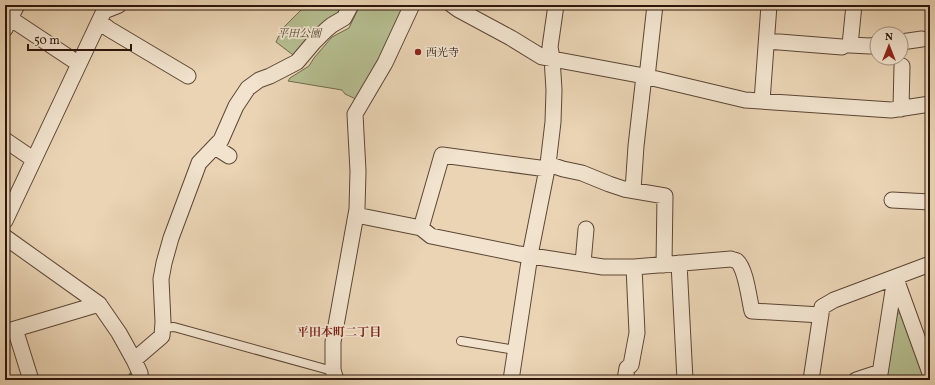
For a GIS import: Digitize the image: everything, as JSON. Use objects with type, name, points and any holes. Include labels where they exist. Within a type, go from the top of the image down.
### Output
[{"type":"street","points":[[5,221],[104,11],[120,5]]},
{"type":"street","points":[[5,237],[99,304],[119,333],[138,371],[167,328],[161,280],[164,263],[171,238],[199,164],[221,140],[236,106],[248,88],[259,80],[297,62],[326,30],[344,18],[351,5]]},
{"type":"street","points":[[334,375],[332,342],[357,209],[358,171],[355,114],[385,63],[412,5]]},
{"type":"street","points":[[452,5],[542,57],[645,77],[745,100],[891,110],[930,104]]},
{"type":"street","points":[[511,380],[530,255],[547,166],[553,122],[554,90],[550,47],[556,5]]},
{"type":"street","points":[[633,190],[636,146],[654,5]]},
{"type":"street","points":[[762,101],[769,5]]},
{"type":"street","points":[[854,5],[850,45],[869,46]]},
{"type":"street","points":[[9,17],[79,64]]},
{"type":"street","points":[[100,22],[109,29],[188,76]]},
{"type":"street","points":[[909,41],[922,39]]},
{"type":"street","points":[[767,42],[842,47]]},
{"type":"street","points":[[902,66],[902,109]]},
{"type":"street","points":[[5,140],[33,159]]},
{"type":"street","points":[[215,147],[229,156]]},
{"type":"street","points":[[421,228],[442,154],[547,166],[582,173],[624,189],[666,196],[664,265]]},
{"type":"street","points":[[892,200],[930,202]]},
{"type":"street","points":[[356,215],[421,228],[431,236],[519,254],[603,267],[634,267],[731,259],[738,262],[741,268],[752,311],[821,315]]},
{"type":"street","points":[[582,263],[586,229]]},
{"type":"street","points":[[679,263],[685,380]]},
{"type":"street","points":[[811,380],[822,307],[827,303],[930,264]]},
{"type":"street","points":[[625,380],[627,368],[631,365],[637,333],[634,267]]},
{"type":"street","points":[[895,278],[930,374]]},
{"type":"street","points":[[856,380],[879,376],[895,278]]},
{"type":"street","points":[[31,380],[10,330],[99,304]]},
{"type":"lane","points":[[167,328],[329,370],[334,375]]},
{"type":"lane","points":[[461,341],[515,350]]},
{"type":"green space","name":"平田公園","points":[[302,5],[347,5],[297,58],[276,42],[282,29],[301,10]]},
{"type":"green space","points":[[360,5],[406,5],[358,100],[345,94],[342,90],[288,81],[290,78],[309,66],[332,37],[349,28]]},
{"type":"green space","points":[[902,312],[926,380],[885,380],[896,314]]},
{"type":"waterway","points":[[127,380],[135,369]]},
{"type":"place","name":"西光寺","points":[[418,52]]},
{"type":"district","name":"平田本町二丁目","points":[[339,332]]}]
